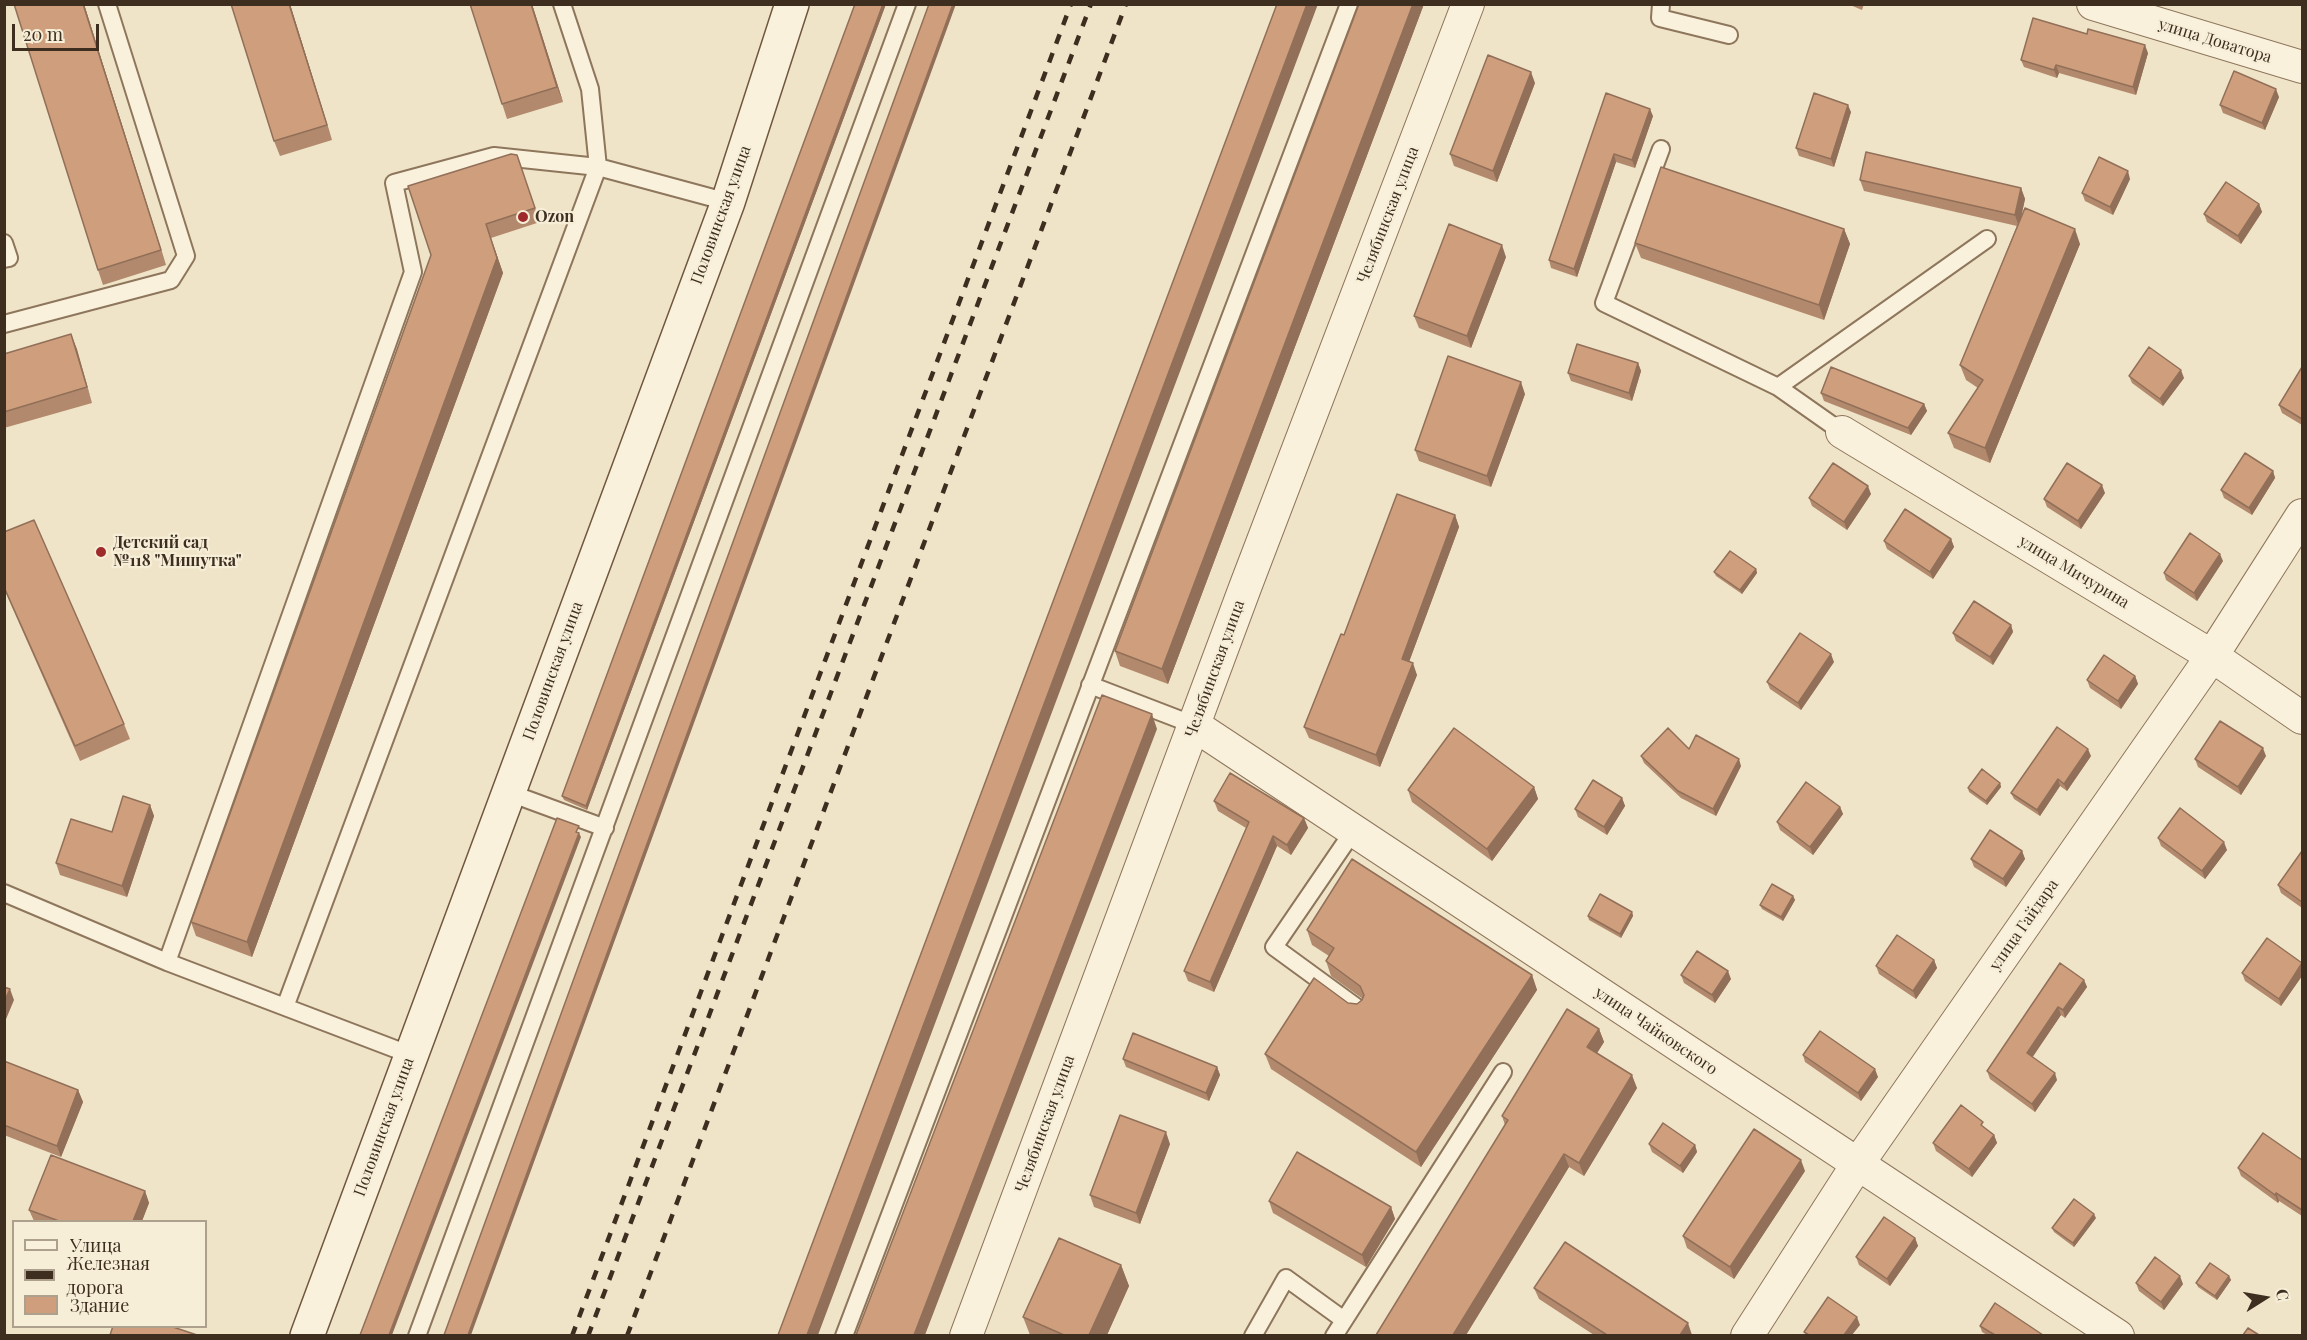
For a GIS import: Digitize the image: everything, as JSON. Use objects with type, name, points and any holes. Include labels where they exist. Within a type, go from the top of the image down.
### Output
[{"type":"main road","name":"Половинская улица","points":[[307,1335],[728,202],[792,4]]},
{"type":"street","name":"Челябинская улица","points":[[966,1335],[1194,725],[1468,4]]},
{"type":"street","name":"улица Доватора","points":[[2093,4],[2302,67]]},
{"type":"street","name":"улица Мичурина","points":[[1842,432],[2212,656],[2302,718]]},
{"type":"street","name":"улица Гайдара","points":[[1747,1335],[1857,1165],[2212,656],[2302,515]]},
{"type":"street","name":"улица Чайковского","points":[[1194,725],[1857,1165],[2118,1335]]},
{"type":"lane","points":[[4,324],[171,280],[186,256],[107,4]]},
{"type":"lane","points":[[285,1007],[597,167],[590,88],[562,4]]},
{"type":"lane","points":[[417,1335],[907,4]]},
{"type":"lane","points":[[844,1335],[1349,4]]},
{"type":"lane","points":[[1661,4],[1660,18],[1729,35]]},
{"type":"lane","points":[[1661,149],[1604,303],[1778,387],[1842,432]]},
{"type":"lane","points":[[167,962],[413,272],[394,183],[494,156],[597,167],[728,202]]},
{"type":"lane","points":[[1778,387],[1987,239]]},
{"type":"lane","points":[[4,243],[9,258],[4,259]]},
{"type":"lane","points":[[1090,685],[1194,725]]},
{"type":"lane","points":[[507,792],[604,828]]},
{"type":"lane","points":[[1354,830],[1274,947],[1359,1009]]},
{"type":"lane","points":[[4,892],[167,962],[411,1055]]},
{"type":"lane","points":[[1334,1335],[1503,1072]]},
{"type":"lane","points":[[1253,1335],[1286,1278],[1344,1320]]},
{"type":"building","points":[[14,4],[83,4],[161,250],[98,270]]},
{"type":"building","points":[[231,4],[289,4],[327,125],[274,141]]},
{"type":"building","points":[[470,4],[531,4],[557,87],[502,104]]},
{"type":"building","points":[[855,4],[883,4],[586,806],[562,796]]},
{"type":"building","points":[[929,4],[953,4],[468,1335],[444,1335]]},
{"type":"building","points":[[1277,4],[1307,4],[807,1335],[778,1335]]},
{"type":"building","points":[[1359,4],[1413,4],[1162,669],[1115,651]]},
{"type":"building","points":[[2033,18],[2087,34],[2088,29],[2145,45],[2133,87],[2056,65],[2054,70],[2021,60]]},
{"type":"building","points":[[1488,55],[1531,72],[1493,171],[1450,154]]},
{"type":"building","points":[[2234,71],[2276,89],[2262,123],[2220,105]]},
{"type":"building","points":[[1606,93],[1650,109],[1632,160],[1614,154],[1574,269],[1549,260]]},
{"type":"building","points":[[1814,93],[1848,105],[1831,159],[1796,148]]},
{"type":"building","points":[[1866,152],[2021,188],[2015,215],[1860,180]]},
{"type":"building","points":[[511,154],[517,155],[535,208],[486,224],[497,258],[247,942],[191,922],[431,255],[408,186]]},
{"type":"building","points":[[2099,157],[2128,171],[2110,207],[2082,193]]},
{"type":"building","points":[[1661,167],[1844,229],[1819,305],[1635,243]]},
{"type":"building","points":[[2226,182],[2259,204],[2238,236],[2204,214]]},
{"type":"building","points":[[2025,208],[2075,229],[1985,448],[1948,433],[1983,380],[1960,365]]},
{"type":"building","points":[[1449,224],[1502,245],[1467,336],[1414,316]]},
{"type":"building","points":[[71,334],[87,387],[4,412],[4,354]]},
{"type":"building","points":[[1577,344],[1638,363],[1629,393],[1568,373]]},
{"type":"building","points":[[2149,347],[2181,370],[2160,399],[2129,376]]},
{"type":"building","points":[[1448,356],[1521,382],[1487,476],[1415,450]]},
{"type":"building","points":[[1831,367],[1924,404],[1908,428],[1821,393]]},
{"type":"building","points":[[2302,367],[2302,419],[2279,405]]},
{"type":"building","points":[[2245,453],[2273,471],[2249,508],[2221,490]]},
{"type":"building","points":[[1833,463],[1868,486],[1844,522],[1809,498]]},
{"type":"building","points":[[2067,463],[2102,485],[2078,521],[2044,499]]},
{"type":"building","points":[[1397,494],[1455,515],[1402,659],[1413,663],[1376,755],[1304,727],[1341,634],[1344,635]]},
{"type":"building","points":[[1905,509],[1951,539],[1930,572],[1884,541]]},
{"type":"building","points":[[34,520],[124,724],[75,746],[4,587],[4,532]]},
{"type":"building","points":[[2190,533],[2220,554],[2194,593],[2164,573]]},
{"type":"building","points":[[1730,551],[1756,569],[1740,590],[1714,572]]},
{"type":"building","points":[[1974,601],[2011,625],[1990,657],[1953,633]]},
{"type":"building","points":[[1800,633],[1831,654],[1798,703],[1767,682]]},
{"type":"building","points":[[2104,655],[2135,676],[2118,701],[2087,680]]},
{"type":"building","points":[[1102,695],[1152,714],[914,1335],[856,1335]]},
{"type":"building","points":[[2220,721],[2263,748],[2238,787],[2195,759]]},
{"type":"building","points":[[2057,727],[2088,749],[2064,784],[2058,779],[2037,810],[2011,793]]},
{"type":"building","points":[[1454,728],[1534,787],[1487,849],[1408,790]]},
{"type":"building","points":[[1668,728],[1689,749],[1696,735],[1739,759],[1713,809],[1678,791],[1641,756]]},
{"type":"building","points":[[1982,769],[2000,783],[1986,801],[1968,788]]},
{"type":"building","points":[[1230,773],[1304,818],[1287,845],[1273,836],[1210,982],[1184,971],[1249,822],[1214,801]]},
{"type":"building","points":[[1593,780],[1622,798],[1604,827],[1575,809]]},
{"type":"building","points":[[1806,782],[1840,807],[1810,847],[1777,822]]},
{"type":"building","points":[[123,796],[150,805],[122,886],[56,863],[71,819],[112,832]]},
{"type":"building","points":[[2180,808],[2224,842],[2202,871],[2158,838]]},
{"type":"building","points":[[557,818],[579,826],[576,832],[579,833],[389,1335],[360,1335]]},
{"type":"building","points":[[1990,830],[2022,851],[2003,879],[1971,859]]},
{"type":"building","points":[[2302,851],[2302,902],[2278,885]]},
{"type":"building","points":[[1352,859],[1532,975],[1416,1152],[1265,1054],[1314,978],[1348,1003],[1357,1004],[1362,1000],[1364,995],[1360,986],[1326,961],[1334,948],[1307,930]]},
{"type":"building","points":[[1772,884],[1793,896],[1781,917],[1760,905]]},
{"type":"building","points":[[1600,894],[1632,912],[1620,934],[1588,916]]},
{"type":"building","points":[[1897,935],[1934,960],[1913,991],[1876,966]]},
{"type":"building","points":[[2267,938],[2302,963],[2279,999],[2242,973]]},
{"type":"building","points":[[1697,951],[1728,971],[1712,995],[1681,975]]},
{"type":"building","points":[[2060,963],[2084,980],[2063,1010],[2058,1007],[2027,1053],[2055,1073],[2032,1104],[1987,1071]]},
{"type":"building","points":[[4,987],[10,989],[4,1002]]},
{"type":"building","points":[[1567,1009],[1599,1029],[1587,1047],[1632,1075],[1579,1163],[1564,1154],[1453,1335],[1376,1335],[1508,1120],[1502,1116]]},
{"type":"building","points":[[1820,1031],[1875,1069],[1858,1093],[1803,1055]]},
{"type":"building","points":[[1133,1033],[1217,1067],[1206,1093],[1123,1059]]},
{"type":"building","points":[[4,1061],[78,1090],[57,1146],[4,1125]]},
{"type":"building","points":[[1961,1105],[1983,1122],[1981,1125],[1994,1135],[1969,1169],[1933,1143]]},
{"type":"building","points":[[1120,1115],[1166,1132],[1136,1213],[1090,1195]]},
{"type":"building","points":[[1663,1123],[1695,1145],[1680,1166],[1649,1144]]},
{"type":"building","points":[[1754,1129],[1801,1160],[1730,1267],[1683,1236]]},
{"type":"building","points":[[2263,1133],[2302,1160],[2302,1210],[2276,1193],[2275,1195],[2238,1168]]},
{"type":"building","points":[[1297,1152],[1391,1207],[1362,1255],[1269,1201]]},
{"type":"building","points":[[51,1155],[145,1191],[133,1220],[56,1220],[29,1210]]},
{"type":"building","points":[[2074,1199],[2094,1214],[2073,1243],[2052,1228]]},
{"type":"building","points":[[1884,1217],[1915,1238],[1887,1279],[1856,1257]]},
{"type":"building","points":[[1059,1238],[1121,1265],[1089,1335],[1064,1335],[1023,1317]]},
{"type":"building","points":[[1565,1242],[1688,1323],[1680,1335],[1607,1335],[1534,1288]]},
{"type":"building","points":[[2155,1257],[2180,1276],[2161,1302],[2136,1283]]},
{"type":"building","points":[[2210,1263],[2229,1276],[2215,1296],[2196,1283]]},
{"type":"building","points":[[1828,1297],[1857,1317],[1844,1335],[1809,1335],[1804,1332]]},
{"type":"building","points":[[1995,1303],[2043,1335],[1995,1335],[1980,1326]]},
{"type":"building","points":[[112,1328],[176,1328],[197,1335],[110,1335]]},
{"type":"building","points":[[2248,1328],[2259,1335],[2243,1335]]},
{"type":"railway","points":[[572,1336],[1071,4]]},
{"type":"railway","points":[[588,1336],[1091,4]]},
{"type":"railway","points":[[627,1336],[1126,4]]},
{"type":"place","name":"Ozon","points":[[523,217]]},
{"type":"place","name":"Детский сад №118 \"Мишутка\"","points":[[101,552]]}]
